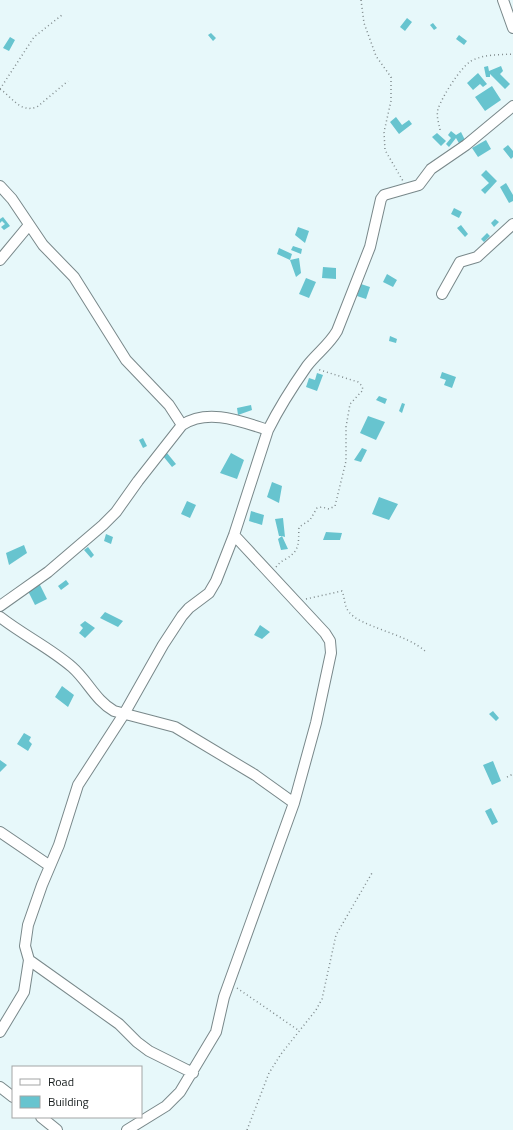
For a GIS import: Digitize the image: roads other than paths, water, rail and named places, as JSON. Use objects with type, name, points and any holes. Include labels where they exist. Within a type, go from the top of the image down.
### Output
[{"type":"street","points":[[503,0],[513,28]]},
{"type":"street","points":[[508,13],[513,3]]},
{"type":"street","points":[[0,1032],[24,992],[29,960],[25,946],[28,925],[59,845],[78,784],[124,714],[163,645],[182,616],[188,608],[209,593],[216,581],[234,535],[268,430],[275,416],[307,366],[330,343],[343,316],[374,236],[382,199],[388,192],[407,189],[419,185],[431,169],[466,145],[513,106]]},
{"type":"street","points":[[0,186],[12,199],[43,245],[74,277],[126,360],[169,405],[182,425]]},
{"type":"street","points":[[442,294],[460,262],[478,258],[513,224]]},
{"type":"street","points":[[0,260],[29,225]]},
{"type":"street","points":[[0,606],[48,572],[103,525],[116,512],[138,481],[182,425],[189,421],[208,416],[218,417],[268,430]]},
{"type":"street","points":[[127,1130],[166,1106],[180,1092],[193,1073],[218,1027],[219,1012],[229,982],[294,803],[316,723],[330,653],[330,641],[325,633],[234,535]]},
{"type":"street","points":[[0,618],[62,659],[78,674],[98,699],[110,709],[175,727],[255,775],[294,803]]},
{"type":"street","points":[[0,832],[50,866]]},
{"type":"street","points":[[29,960],[119,1024],[137,1042],[150,1052],[193,1073]]},
{"type":"street","points":[[0,1087],[12,1096]]},
{"type":"street","points":[[42,1118],[57,1130]]}]
